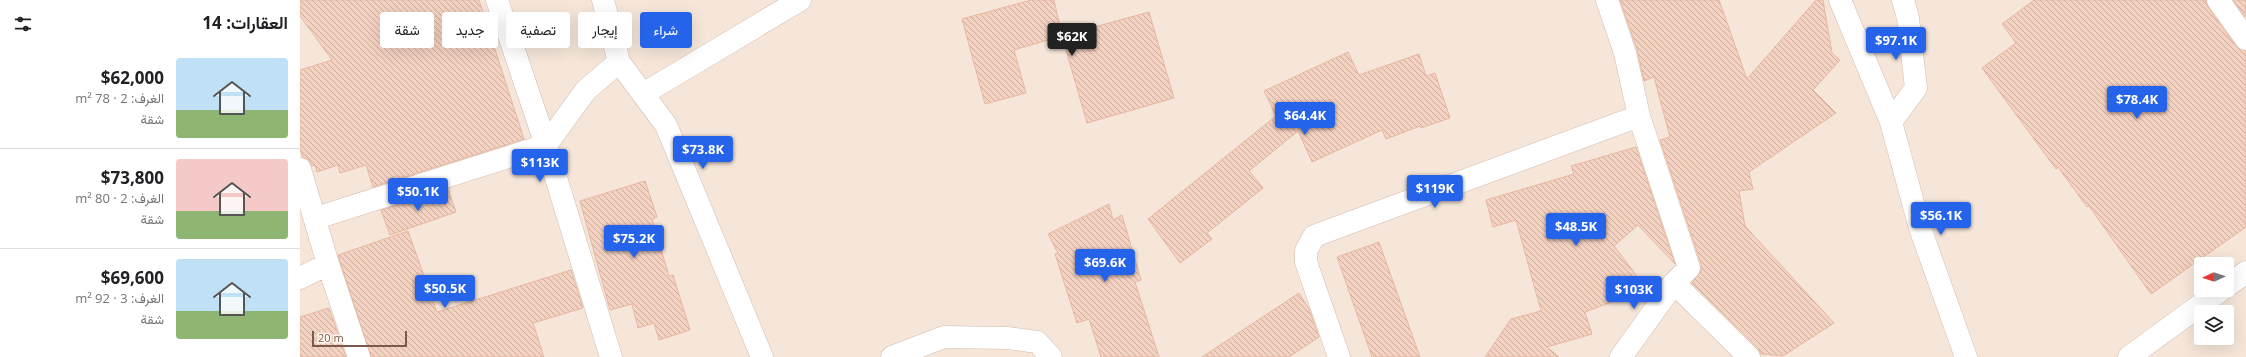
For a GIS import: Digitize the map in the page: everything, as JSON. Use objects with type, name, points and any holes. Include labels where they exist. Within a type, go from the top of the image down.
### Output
[{"type":"street","points":[[497,0],[546,145],[611,357]]},
{"type":"street","points":[[603,0],[619,62],[666,124],[762,357]]},
{"type":"street","points":[[643,94],[800,0]]},
{"type":"street","points":[[1607,0],[1625,53],[1639,116],[1689,268],[1674,283],[1621,357]]},
{"type":"street","points":[[1840,0],[1891,122],[1920,228],[1966,357]]},
{"type":"street","points":[[1891,122],[1916,88],[1908,18],[1903,0]]},
{"type":"street","points":[[2218,0],[2246,39]]},
{"type":"street","points":[[316,218],[546,145],[586,90],[619,62]]},
{"type":"street","points":[[1339,357],[1306,262],[1306,251],[1314,236],[1639,116]]},
{"type":"street","points":[[300,169],[316,218],[328,264],[359,357]]},
{"type":"street","points":[[300,278],[328,264]]},
{"type":"street","points":[[2234,281],[2246,272]]},
{"type":"street","points":[[1674,283],[1749,357]]},
{"type":"street","points":[[2129,357],[2211,297]]},
{"type":"street","points":[[892,357],[944,336],[1008,338],[1037,342],[1051,357]]},
{"type":"shaded area","points":[[300,0],[2246,0],[2246,357],[300,357]]},
{"type":"building","points":[[300,0],[479,0],[483,12],[442,12],[442,48],[495,48],[524,139],[373,187],[366,165],[340,173],[338,165],[317,172],[315,165],[312,166],[309,160],[303,157],[300,149],[300,70],[332,60],[300,16]]},
{"type":"building","points":[[1031,0],[1054,0],[1062,36],[1014,50],[1026,93],[985,104],[962,19]]},
{"type":"building","points":[[1620,0],[1719,0],[1747,79],[1816,0],[1823,0],[1832,53],[1840,60],[1813,90],[1836,113],[1749,172],[1753,189],[1739,191],[1745,226],[1834,323],[1783,356],[1761,354],[1758,348],[1692,283],[1701,271],[1701,264],[1660,140],[1670,137],[1654,77],[1644,81],[1637,49]]},
{"type":"building","points":[[2034,0],[2206,0],[2208,7],[2236,46],[2246,51],[2246,227],[2203,257],[2194,257],[2194,264],[2151,294],[2089,206],[2087,207],[2058,167],[2056,169],[1982,68],[2016,43],[2002,24]]},
{"type":"building","points":[[2233,0],[2246,0],[2245,17]]},
{"type":"building","points":[[1149,12],[1174,98],[1087,123],[1062,36]]},
{"type":"building","points":[[1348,52],[1359,75],[1419,54],[1426,76],[1435,73],[1450,118],[1421,128],[1420,126],[1386,139],[1382,130],[1312,162],[1298,131],[1249,171],[1263,188],[1207,233],[1212,239],[1180,263],[1148,219],[1276,116],[1264,91]]},
{"type":"building","points":[[1636,147],[1675,264],[1638,225],[1614,246],[1643,284],[1634,287],[1636,293],[1585,312],[1592,334],[1547,347],[1559,357],[1485,357],[1511,319],[1541,311],[1516,220],[1493,227],[1486,200],[1574,174],[1571,166]]},
{"type":"building","points":[[645,181],[657,217],[652,219],[669,276],[673,275],[690,330],[659,340],[654,323],[638,328],[632,304],[610,310],[580,201]]},
{"type":"building","points":[[448,189],[456,212],[390,235],[381,210]]},
{"type":"building","points":[[1109,204],[1113,220],[1122,215],[1141,280],[1135,282],[1159,357],[1101,357],[1089,319],[1077,323],[1055,254],[1058,253],[1048,234]]},
{"type":"building","points":[[408,231],[437,312],[571,270],[583,308],[533,323],[544,357],[371,357],[338,255]]},
{"type":"building","points":[[1379,242],[1420,357],[1372,357],[1337,257]]},
{"type":"building","points":[[1299,293],[1309,309],[1319,337],[1289,357],[1202,357]]},
{"type":"building","points":[[329,308],[346,357],[300,357],[300,317]]}]
